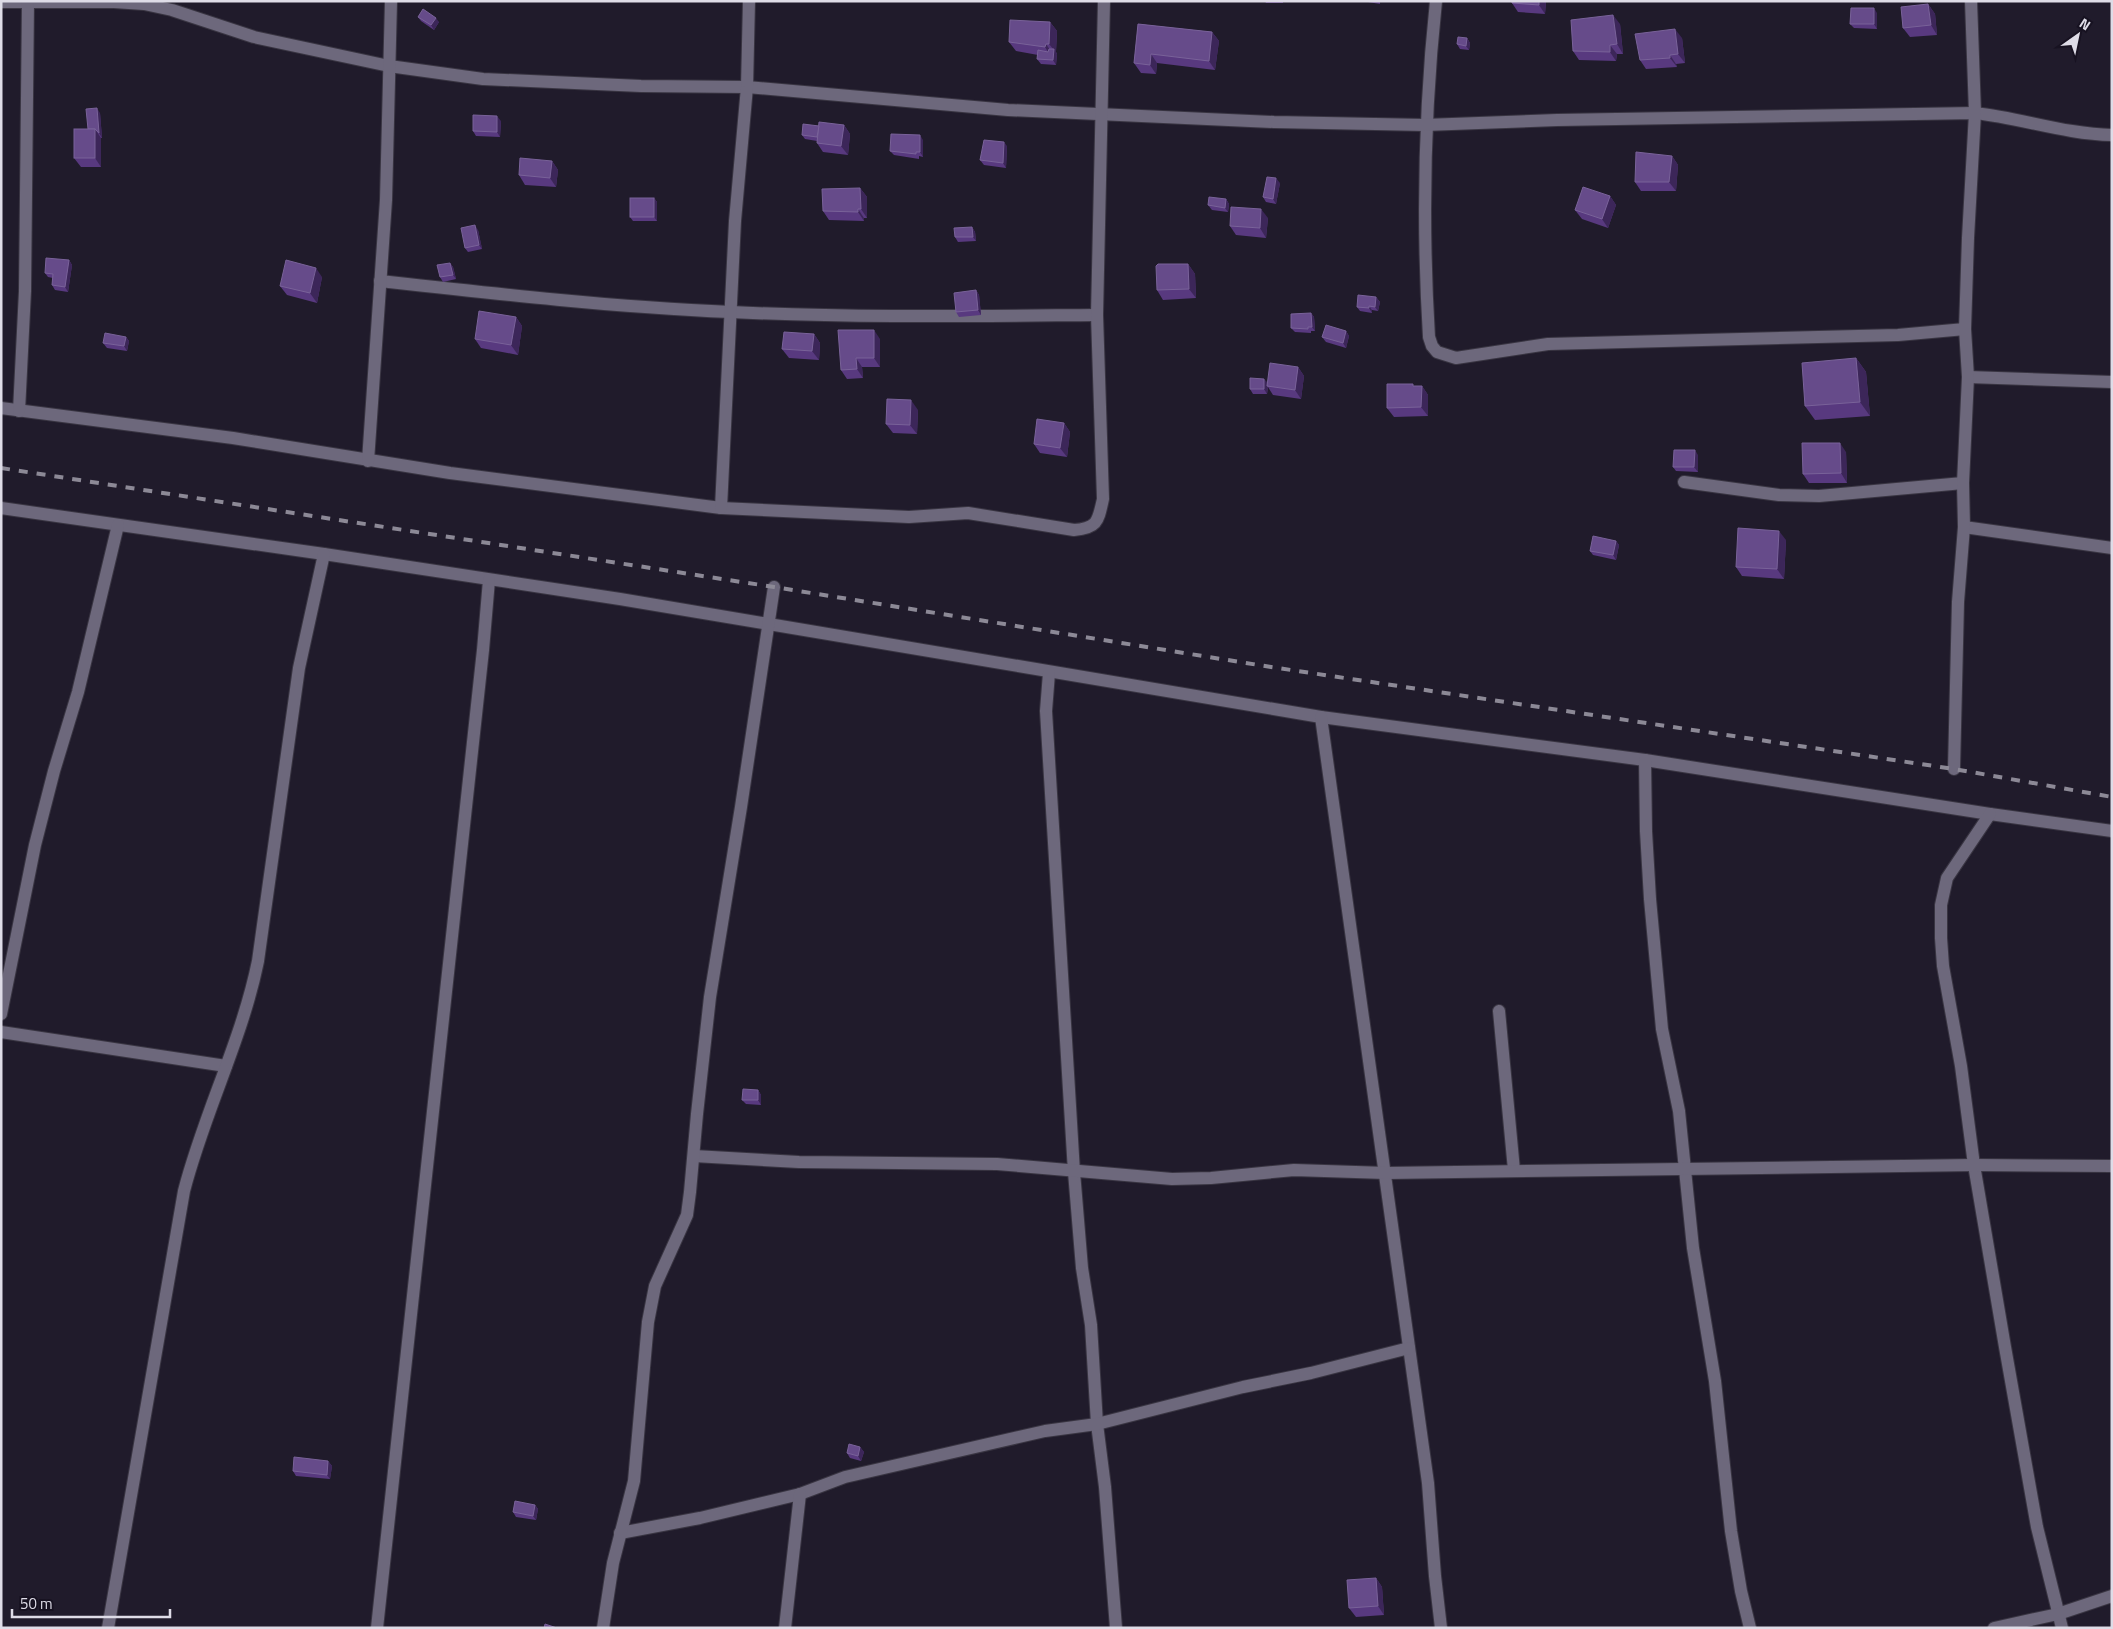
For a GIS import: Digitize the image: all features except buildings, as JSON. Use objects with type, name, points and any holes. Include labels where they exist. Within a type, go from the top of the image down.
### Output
[{"type":"street","points":[[368,461],[386,200],[391,1]]},
{"type":"street","points":[[721,508],[735,221],[747,88],[748,1]]},
{"type":"street","points":[[1,408],[233,438],[368,461],[721,508],[910,517],[968,512],[1074,530],[1088,529],[1098,519],[1103,499],[1097,315],[1104,1]]},
{"type":"street","points":[[1436,1],[1425,125],[1424,255],[1428,337],[1432,346],[1438,352],[1456,358],[1548,344],[1898,335],[1965,329]]},
{"type":"street","points":[[1954,769],[1958,602],[1964,527],[1963,482],[1968,377],[1965,329],[1975,113],[1971,1]]},
{"type":"street","points":[[1,2],[114,2],[144,4],[172,10],[254,37],[389,66],[483,79],[641,86],[747,88],[907,102],[1274,122],[1425,125],[1567,120],[1975,113],[2002,116],[2069,131],[2112,135]]},
{"type":"street","points":[[19,410],[25,291],[28,2]]},
{"type":"street","points":[[380,281],[584,303],[732,312],[950,317],[1097,315]]},
{"type":"street","points":[[1968,377],[2112,382]]},
{"type":"street","points":[[1684,482],[1779,495],[1819,496],[1963,482]]},
{"type":"street","points":[[1,508],[324,554],[769,624],[1321,717],[1645,760],[1990,814],[2112,831]]},
{"type":"street","points":[[1,1014],[35,845],[54,771],[78,692],[118,525]]},
{"type":"street","points":[[1964,527],[2112,548]]},
{"type":"street","points":[[108,1628],[184,1191],[192,1161],[252,990],[258,961],[299,668],[324,554]]},
{"type":"street","points":[[378,1628],[489,580]]},
{"type":"street","points":[[603,1628],[607,1594],[620,1533],[634,1481],[648,1322],[655,1286],[687,1214],[710,997],[774,587]]},
{"type":"street","points":[[1049,672],[1046,711],[1074,1172],[1082,1268],[1091,1326],[1097,1424],[1105,1487],[1116,1628]]},
{"type":"street","points":[[1321,717],[1428,1483],[1441,1628]]},
{"type":"street","points":[[1645,760],[1646,831],[1655,964],[1662,1029],[1674,1082],[1693,1248],[1715,1381],[1731,1531],[1741,1590],[1750,1628]]},
{"type":"street","points":[[1990,814],[1947,878],[1940,905],[1943,966],[1961,1066],[1974,1165],[2037,1526],[2062,1628]]},
{"type":"street","points":[[1499,1011],[1514,1170]]},
{"type":"street","points":[[1,1032],[226,1066]]},
{"type":"street","points":[[694,1156],[799,1162],[997,1164],[1172,1179],[1211,1178],[1294,1170],[1386,1173],[1974,1165],[2112,1166]]},
{"type":"street","points":[[620,1533],[700,1518],[800,1494],[845,1477],[1045,1431],[1097,1424],[1409,1348]]},
{"type":"street","points":[[785,1628],[800,1494]]},
{"type":"street","points":[[1994,1628],[2058,1614],[2112,1596]]},
{"type":"railway","points":[[1,468],[774,587],[1271,667],[1954,769],[2112,797]]}]
